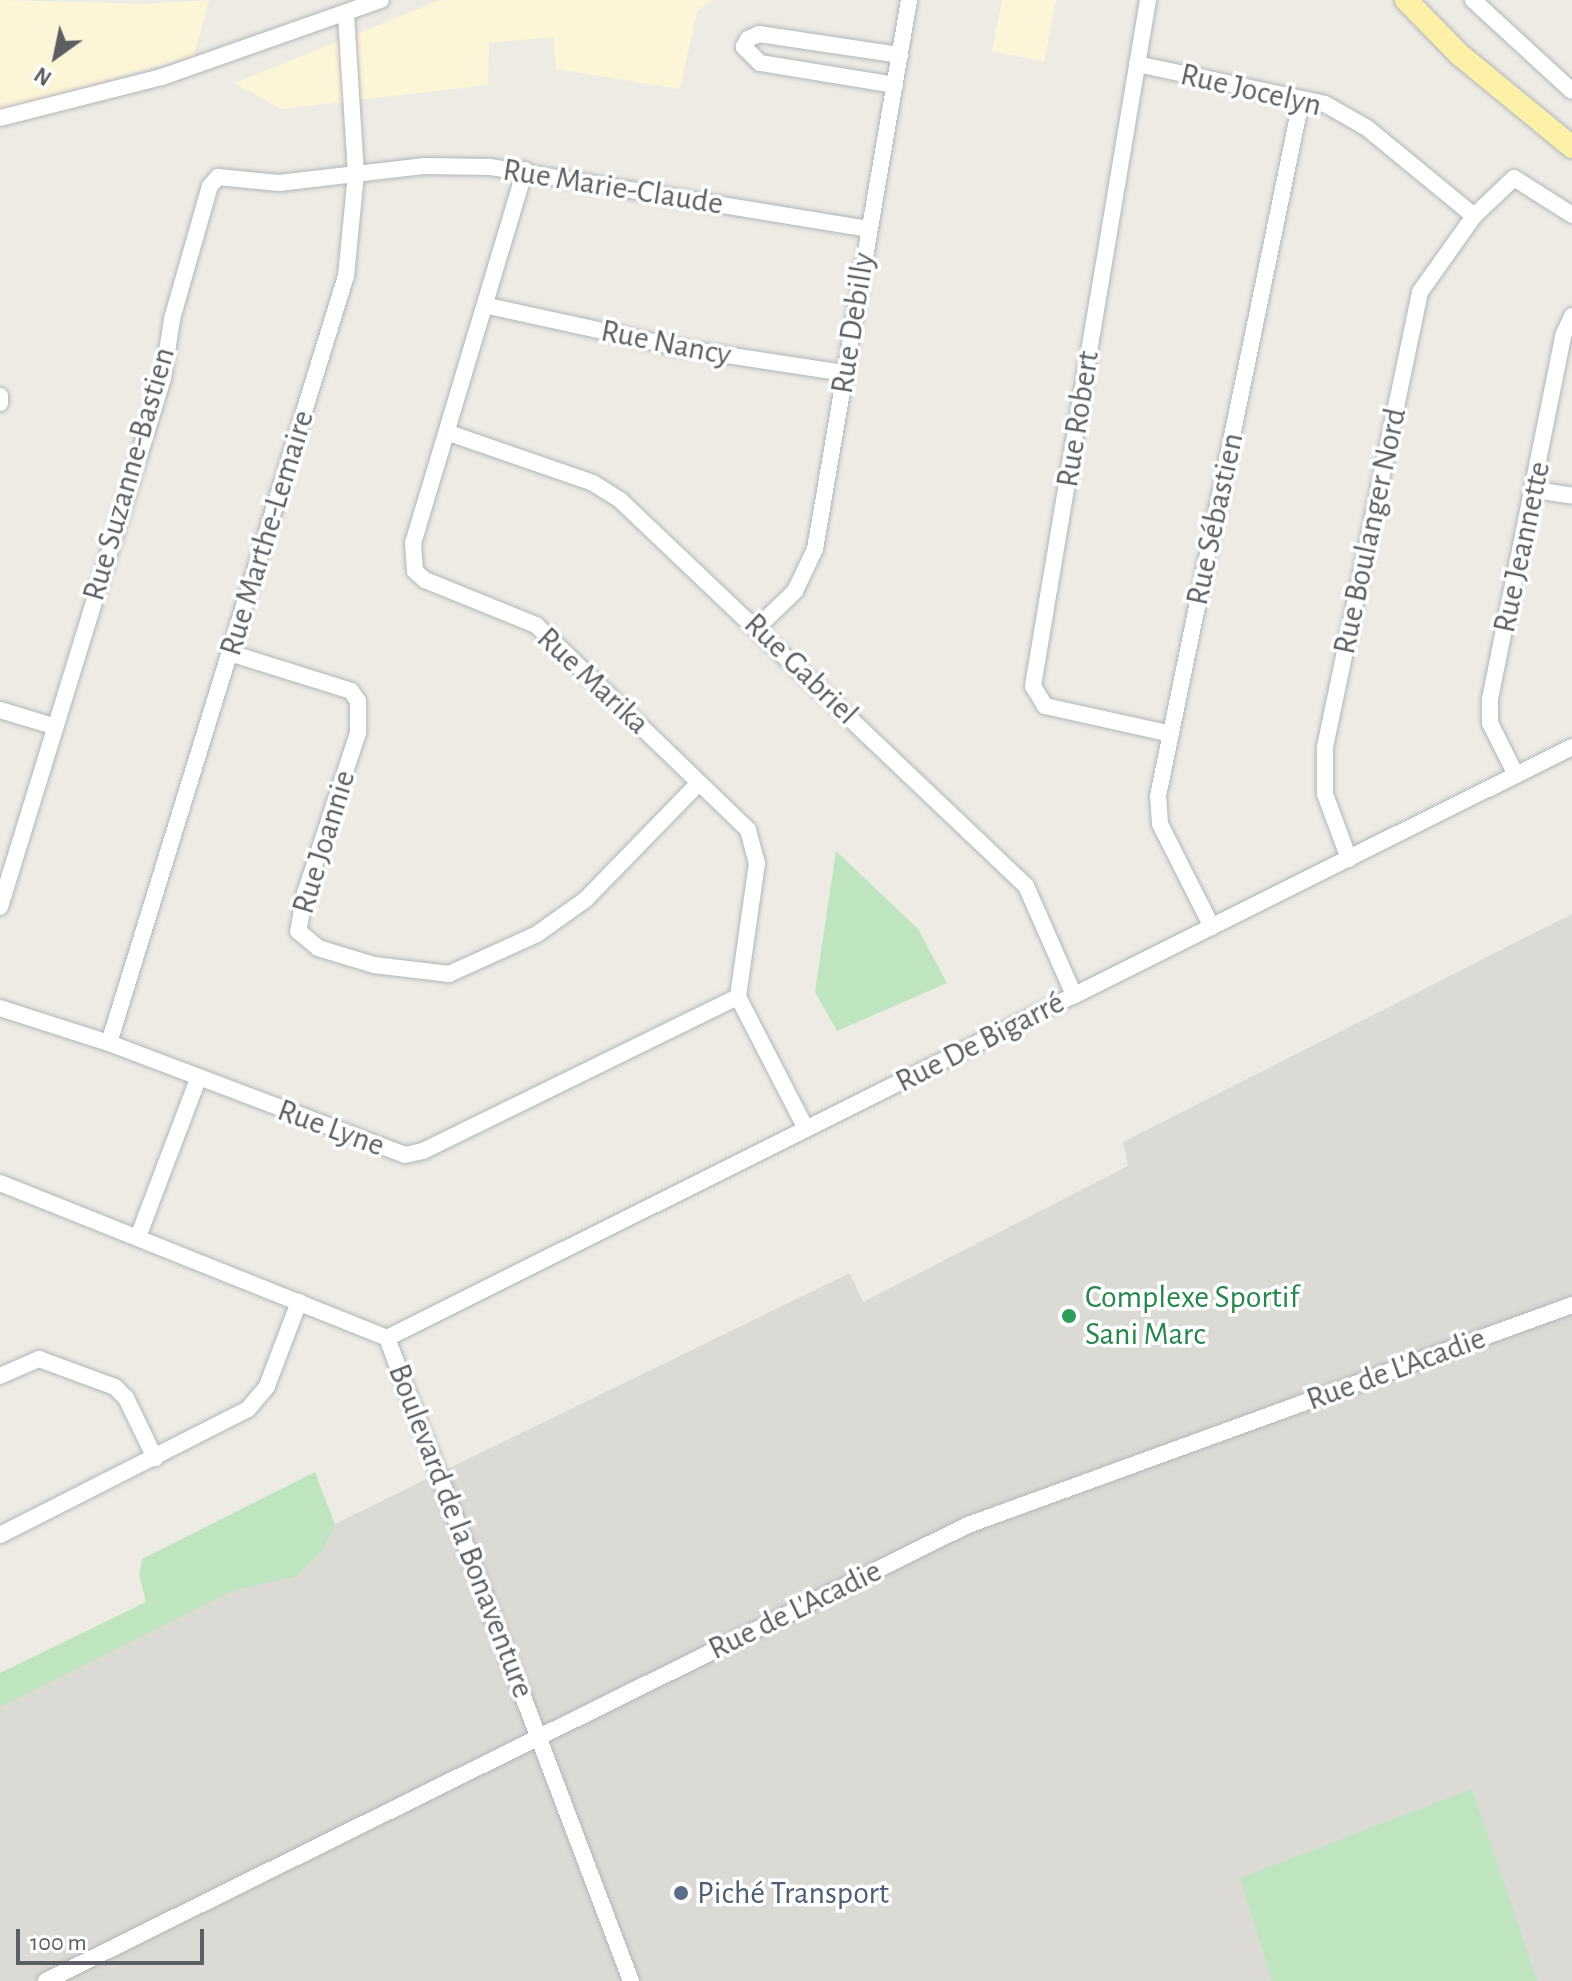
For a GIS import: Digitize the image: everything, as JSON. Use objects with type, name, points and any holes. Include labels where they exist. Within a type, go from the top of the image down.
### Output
[{"type":"main road","points":[[1406,0],[1460,55],[1572,147]]},
{"type":"street","points":[[0,118],[162,77],[381,0]]},
{"type":"street","name":"Rue Debilly","points":[[758,627],[795,591],[810,563],[909,0]]},
{"type":"street","name":"Rue Robert","points":[[1148,0],[1033,686],[1045,706],[1171,734]]},
{"type":"street","points":[[1473,0],[1572,91]]},
{"type":"street","name":"Rue Marthe-Lemaire","points":[[109,1043],[346,276],[356,174],[346,13]]},
{"type":"street","points":[[895,85],[760,63],[744,47],[748,39],[759,34],[900,55]]},
{"type":"street","name":"Rue Jocelyn","points":[[1137,64],[1325,104],[1356,121],[1474,216]]},
{"type":"street","name":"Rue Sébastien","points":[[1212,927],[1157,812],[1301,101]]},
{"type":"street","name":"Rue Marie-Claude","points":[[356,174],[454,164],[525,170],[869,229]]},
{"type":"street","name":"Rue Marika","points":[[525,170],[488,306],[413,543],[415,571],[425,580],[536,625],[748,830],[757,851],[738,997]]},
{"type":"street","name":"Rue Suzanne-Bastien","points":[[0,907],[53,726],[163,378],[172,319],[210,186],[228,175],[279,183],[356,174]]},
{"type":"street","name":"Rue Boulanger Nord","points":[[1349,859],[1325,794],[1325,747],[1420,292],[1474,216],[1514,178],[1572,215]]},
{"type":"street","name":"Rue Nancy","points":[[488,306],[681,348],[845,373]]},
{"type":"street","name":"Rue Jeannette","points":[[1516,775],[1490,723],[1490,699],[1536,490],[1563,336],[1572,316]]},
{"type":"street","points":[[0,396],[0,403]]},
{"type":"street","name":"Rue Gabriel","points":[[449,433],[610,492],[758,627],[1026,886],[1074,995]]},
{"type":"street","points":[[1536,490],[1572,496]]},
{"type":"street","name":"Rue Joannie","points":[[230,653],[351,691],[358,701],[358,733],[305,893],[298,931],[318,948],[374,965],[449,974],[537,934],[586,899],[699,783]]},
{"type":"street","points":[[0,710],[53,726]]},
{"type":"street","name":"Rue De Bigarré","points":[[387,1338],[1572,747]]},
{"type":"street","points":[[738,997],[806,1129]]},
{"type":"street","name":"Rue Lyne","points":[[0,1008],[109,1043],[405,1155],[423,1151],[738,997]]},
{"type":"street","points":[[138,1237],[198,1079]]},
{"type":"street","name":"Boulevard de la Bonaventure","points":[[0,1183],[387,1338],[631,1981]]},
{"type":"street","points":[[0,1535],[155,1458],[259,1398],[299,1302]]},
{"type":"street","name":"Rue de L'Acadie","points":[[46,1981],[538,1734],[968,1525],[1572,1305]]},
{"type":"street","points":[[0,1376],[39,1359],[115,1387],[126,1398],[155,1458]]},
{"type":"shaded area","points":[[0,0],[145,4],[209,0],[194,56],[0,110]]},
{"type":"shaded area","points":[[440,0],[712,0],[697,11],[680,89],[556,69],[553,37],[489,43],[488,85],[281,109],[235,83]]},
{"type":"shaded area","points":[[1002,0],[1056,0],[1044,62],[992,51]]},
{"type":"shaded area","points":[[1572,914],[1572,1981],[0,1981],[0,1687],[850,1273],[863,1302],[1128,1166],[1123,1142]]},
{"type":"green space","points":[[836,851],[918,929],[947,983],[837,1031],[815,992]]},
{"type":"green space","points":[[315,1472],[335,1525],[322,1551],[296,1576],[232,1591],[0,1707],[0,1673],[146,1602],[139,1575],[142,1559]]},
{"type":"green space","points":[[1472,1789],[1537,1981],[1272,1981],[1240,1878]]},
{"type":"place","name":"Complexe Sportif Sani Marc","points":[[1069,1316]]},
{"type":"place","name":"Piché Transport","points":[[681,1893]]}]
